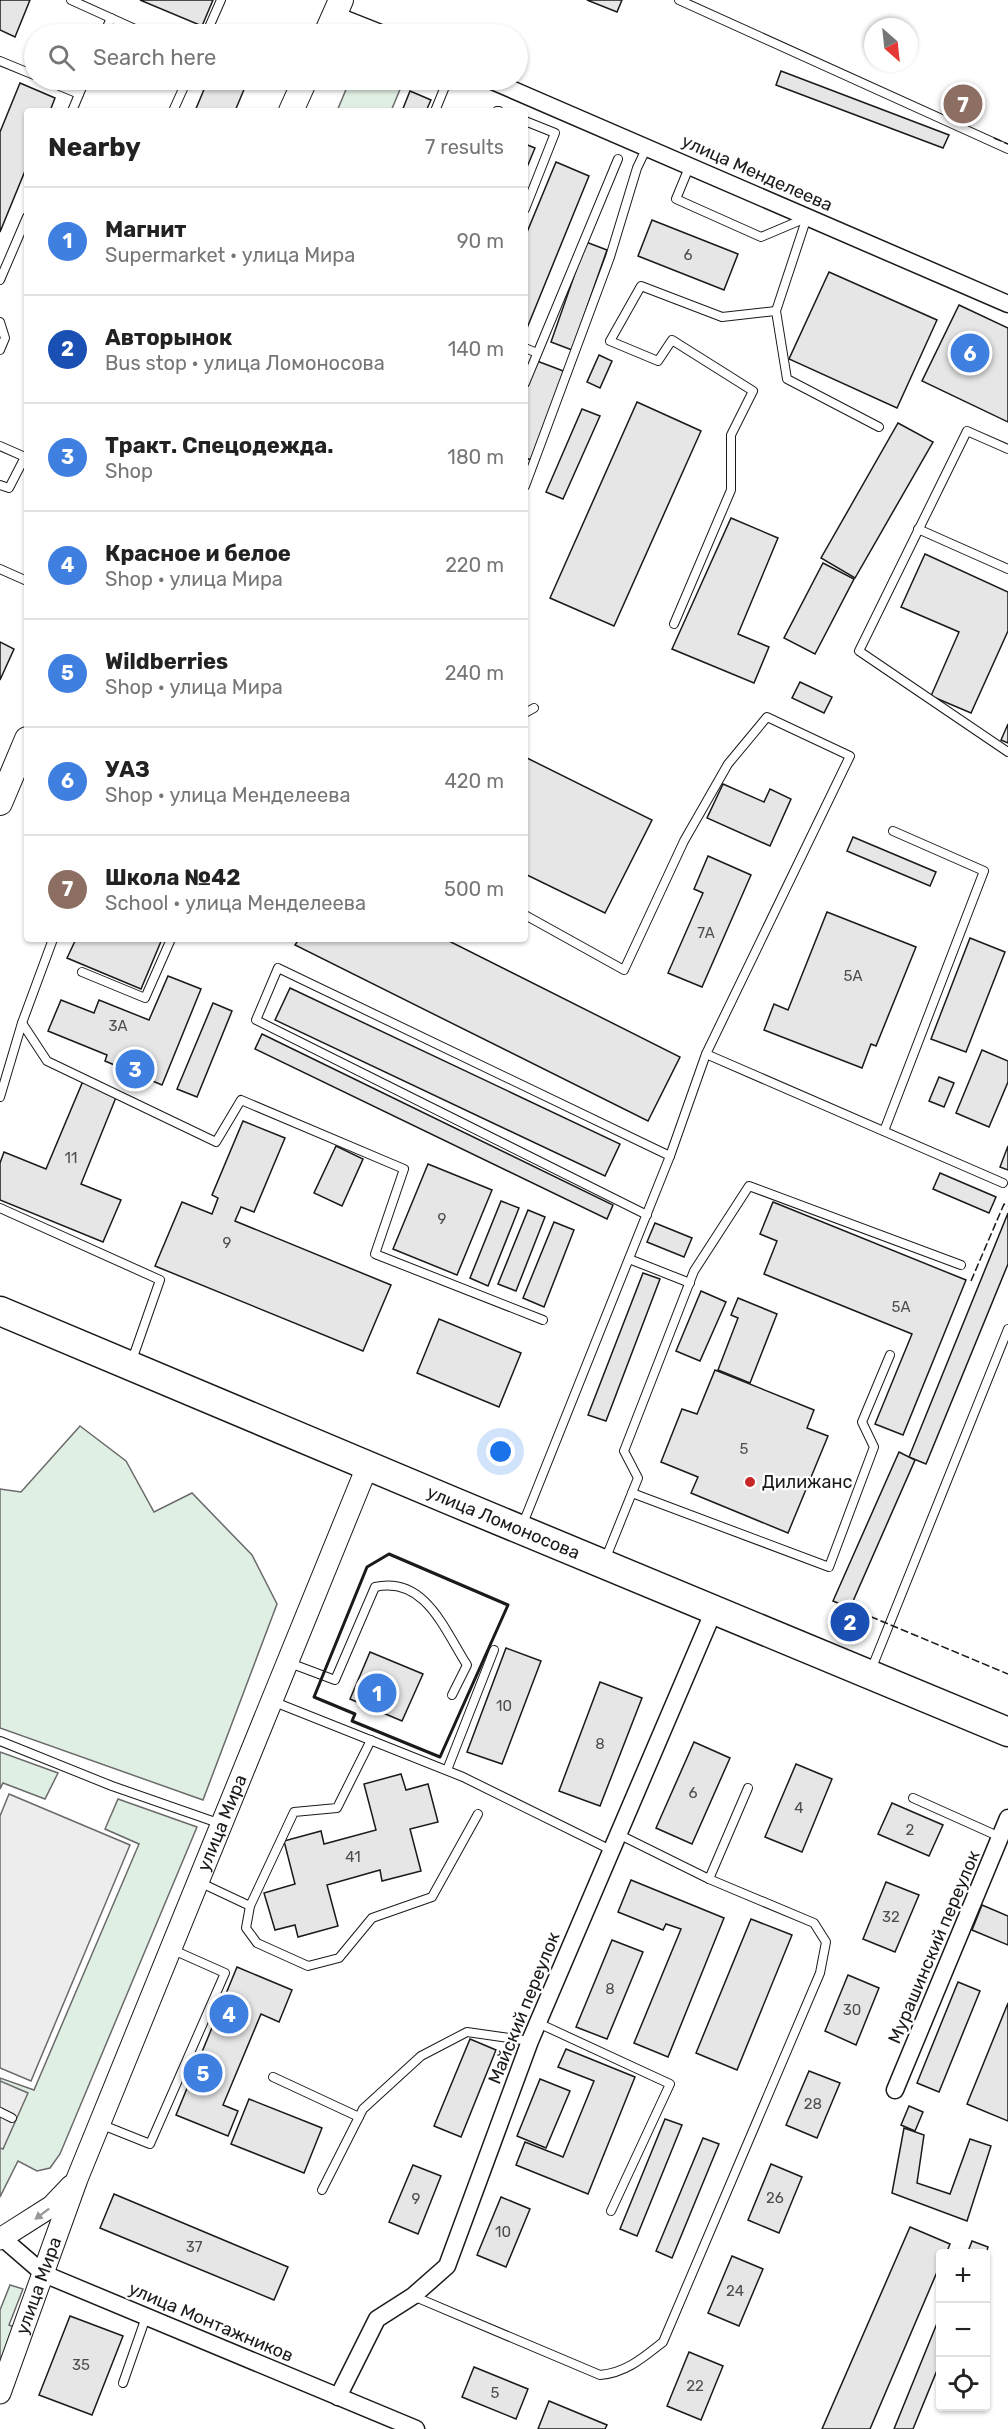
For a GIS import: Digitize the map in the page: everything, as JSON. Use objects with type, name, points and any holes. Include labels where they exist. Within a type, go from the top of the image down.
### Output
[{"type":"highway","name":"улица Ломоносова","points":[[0,1311],[367,1467],[715,1608],[1007,1730]]},
{"type":"main road","points":[[292,108],[300,90]]},
{"type":"main road","points":[[0,803],[11,766],[24,744]]},
{"type":"street","points":[[334,16],[356,24]]},
{"type":"street","name":"улица Менделеева","points":[[514,90],[1008,304]]},
{"type":"street","name":"улица Мира","points":[[0,2394],[77,2179],[367,1467]]},
{"type":"street","name":"Майский переулок","points":[[338,2397],[377,2319],[413,2296],[447,2266],[530,2041],[715,1608]]},
{"type":"street","name":"Мурашинский переулок","points":[[895,2090],[1008,1818]]},
{"type":"street","name":"улица Мира","points":[[1,2238],[33,2221],[52,2206],[77,2179]]},
{"type":"street","name":"улица Монтажников","points":[[1,2238],[44,2274],[416,2429]]},
{"type":"lane","points":[[71,0],[124,24]]},
{"type":"lane","points":[[210,24],[221,0]]},
{"type":"lane","points":[[679,0],[1008,149]]},
{"type":"lane","points":[[108,24],[111,18]]},
{"type":"lane","points":[[0,61],[24,71]]},
{"type":"lane","points":[[69,90],[79,94]]},
{"type":"lane","points":[[73,108],[81,90]]},
{"type":"lane","points":[[174,108],[182,90]]},
{"type":"lane","points":[[436,108],[444,90]]},
{"type":"lane","points":[[528,122],[555,133],[528,201]]},
{"type":"lane","points":[[528,478],[610,257],[637,168],[648,147]]},
{"type":"lane","points":[[528,376],[618,159]]},
{"type":"lane","points":[[690,165],[676,199],[762,237],[807,217]]},
{"type":"lane","points":[[807,217],[776,311],[787,379],[879,427]]},
{"type":"lane","points":[[0,280],[24,224]]},
{"type":"lane","points":[[674,624],[731,490],[731,435],[753,391],[672,340],[658,361],[610,341],[640,286],[722,318],[776,311]]},
{"type":"lane","points":[[0,322],[5,338],[0,350]]},
{"type":"lane","points":[[528,349],[537,353]]},
{"type":"lane","points":[[1008,449],[967,431],[859,651],[1008,752]]},
{"type":"lane","points":[[0,446],[24,454]]},
{"type":"lane","points":[[0,484],[9,488],[24,459]]},
{"type":"lane","points":[[918,530],[1008,569]]},
{"type":"lane","points":[[0,569],[24,580]]},
{"type":"lane","points":[[528,711],[534,708]]},
{"type":"lane","points":[[520,1529],[647,1215],[706,1054],[850,756],[767,717],[728,764],[684,841],[624,970],[528,917]]},
{"type":"lane","points":[[884,1131],[984,871],[893,831]]},
{"type":"lane","points":[[0,1097],[22,1023],[52,942]]},
{"type":"lane","points":[[82,972],[145,998],[170,942]]},
{"type":"lane","points":[[647,1215],[256,1020],[278,968],[670,1156]]},
{"type":"lane","points":[[22,1023],[47,1061],[216,1142],[241,1100],[404,1169],[375,1254],[543,1320]]},
{"type":"lane","points":[[706,1054],[1003,1183]]},
{"type":"lane","points":[[604,1563],[638,1478],[624,1451],[694,1271],[749,1186],[961,1265]]},
{"type":"lane","points":[[0,1208],[160,1280],[129,1366]]},
{"type":"lane","points":[[629,1259],[690,1283]]},
{"type":"lane","points":[[870,1674],[1008,1329]]},
{"type":"lane","points":[[632,1493],[829,1567],[874,1446],[862,1422],[890,1355]]},
{"type":"lane","points":[[287,1661],[335,1680],[375,1587],[392,1583],[425,1598],[467,1665],[452,1695]]},
{"type":"lane","points":[[447,1770],[494,1650]]},
{"type":"lane","points":[[272,1701],[447,1770],[611,1850]]},
{"type":"lane","points":[[371,1740],[337,1808],[294,1812],[250,1906],[246,1928],[257,1943],[308,1966],[339,1958],[372,1918],[432,1897],[478,1814]]},
{"type":"lane","points":[[0,1741],[112,1786],[222,1824]]},
{"type":"lane","points":[[709,1879],[748,1788]]},
{"type":"lane","points":[[913,1798],[1000,1837]]},
{"type":"lane","points":[[413,2296],[600,2375],[615,2374],[637,2363],[663,2342],[820,1973],[826,1942],[814,1923],[709,1879],[618,1834]]},
{"type":"lane","points":[[198,1881],[250,1906]]},
{"type":"lane","points":[[100,2124],[150,2145],[225,1973],[171,1949]]},
{"type":"lane","points":[[538,2023],[670,2084],[611,2211]]},
{"type":"lane","points":[[322,2190],[363,2109],[421,2056],[467,2032],[530,2041]]},
{"type":"lane","points":[[273,2077],[359,2117]]},
{"type":"lane","points":[[0,2112],[12,2118]]},
{"type":"lane","points":[[123,2383],[147,2317]]},
{"type":"green space","points":[[346,90],[400,90],[392,108],[338,108]]},
{"type":"green space","points":[[80,1426],[126,1461],[154,1512],[192,1493],[252,1555],[277,1604],[203,1800],[0,1728],[0,1489],[21,1492]]},
{"type":"green space","points":[[0,1752],[58,1773],[45,1799],[3,1783],[0,1789]]},
{"type":"green space","points":[[118,1799],[197,1827],[60,2154],[50,2168],[37,2171],[18,2161],[0,2197],[0,2078],[34,2090],[139,1844],[105,1829]]},
{"type":"green space","points":[[10,2285],[23,2289],[9,2325],[14,2327],[0,2364],[0,2310]]},
{"type":"shaded area","points":[[9,1794],[130,1845],[31,2081],[0,2068],[0,1816]]},
{"type":"shaded area","points":[[0,2081],[28,2093],[3,2149],[0,2148]]},
{"type":"building","points":[[0,0],[30,0],[15,37],[0,30]]},
{"type":"building","points":[[140,0],[213,0],[203,24],[197,24]]},
{"type":"building","points":[[587,0],[622,0],[617,12]]},
{"type":"building","points":[[781,71],[949,135],[943,148],[776,85]]},
{"type":"building","points":[[20,83],[24,85],[24,90],[36,90],[55,98],[51,108],[24,108],[24,173],[0,232],[0,132]]},
{"type":"building","points":[[204,90],[244,90],[236,108],[196,108]]},
{"type":"building","points":[[410,91],[431,100],[427,108],[403,108]]},
{"type":"building","points":[[528,145],[535,148],[528,165]]},
{"type":"building","points":[[556,162],[589,176],[528,326],[528,230]]},
{"type":"building","points":[[652,220],[738,254],[724,290],[638,256]]},
{"type":"building","points":[[586,242],[607,250],[572,350],[551,342]]},
{"type":"building","points":[[829,272],[937,320],[897,408],[789,359]]},
{"type":"building","points":[[959,305],[1008,328],[1008,422],[922,381]]},
{"type":"building","points":[[599,355],[612,361],[600,388],[587,382]]},
{"type":"building","points":[[537,361],[566,372],[531,460],[528,459],[528,385]]},
{"type":"building","points":[[637,402],[701,431],[614,626],[550,598]]},
{"type":"building","points":[[582,409],[600,416],[563,499],[546,492]]},
{"type":"building","points":[[898,423],[933,442],[855,578],[821,558]]},
{"type":"building","points":[[731,518],[778,538],[738,634],[769,647],[754,683],[672,649]]},
{"type":"building","points":[[925,554],[1008,592],[1008,631],[971,713],[931,696],[959,632],[901,607]]},
{"type":"building","points":[[823,563],[854,579],[815,654],[784,638]]},
{"type":"building","points":[[0,642],[14,649],[0,680]]},
{"type":"building","points":[[800,682],[832,697],[824,713],[792,698]]},
{"type":"building","points":[[1008,724],[1008,743],[1001,740]]},
{"type":"building","points":[[528,758],[652,820],[605,913],[528,875]]},
{"type":"building","points":[[723,784],[764,802],[770,789],[791,799],[770,846],[707,818]]},
{"type":"building","points":[[853,837],[936,872],[930,886],[847,851]]},
{"type":"building","points":[[708,856],[751,875],[702,987],[668,973],[703,893],[694,889]]},
{"type":"building","points":[[827,912],[916,947],[876,1046],[871,1044],[862,1068],[764,1030],[774,1004],[788,1010]]},
{"type":"building","points":[[970,938],[1005,952],[966,1052],[931,1039]]},
{"type":"building","points":[[75,942],[161,942],[141,989],[67,958]]},
{"type":"building","points":[[297,942],[451,942],[680,1057],[648,1121],[295,945]]},
{"type":"building","points":[[168,976],[201,989],[162,1085],[105,1061],[107,1055],[48,1031],[61,1000],[94,1013],[99,1000],[149,1020]]},
{"type":"building","points":[[290,988],[620,1144],[605,1176],[275,1020]]},
{"type":"building","points":[[213,1003],[232,1011],[197,1097],[177,1089]]},
{"type":"building","points":[[262,1034],[613,1205],[607,1219],[255,1049]]},
{"type":"building","points":[[982,1050],[1008,1061],[1008,1082],[989,1127],[956,1113]]},
{"type":"building","points":[[939,1077],[954,1083],[944,1107],[929,1101]]},
{"type":"building","points":[[83,1081],[117,1095],[81,1184],[121,1200],[103,1242],[0,1200],[0,1163],[4,1152],[46,1169]]},
{"type":"building","points":[[243,1121],[285,1138],[254,1212],[241,1207],[235,1221],[391,1285],[363,1351],[155,1266],[182,1202],[212,1214],[218,1198],[212,1195]]},
{"type":"building","points":[[336,1146],[363,1159],[342,1206],[314,1193]]},
{"type":"building","points":[[1008,1146],[1008,1170],[1000,1167]]},
{"type":"building","points":[[428,1164],[492,1190],[457,1275],[393,1249]]},
{"type":"building","points":[[940,1173],[996,1197],[989,1213],[933,1189]]},
{"type":"building","points":[[501,1201],[519,1208],[488,1286],[470,1278]]},
{"type":"building","points":[[773,1202],[966,1280],[903,1435],[875,1424],[912,1334],[764,1274],[777,1241],[760,1234]]},
{"type":"building","points":[[528,1210],[545,1217],[516,1291],[498,1284]]},
{"type":"building","points":[[1008,1213],[1008,1264],[926,1464],[909,1457]]},
{"type":"building","points":[[554,1222],[574,1230],[544,1307],[523,1298]]},
{"type":"building","points":[[655,1223],[692,1238],[684,1257],[647,1242]]},
{"type":"building","points":[[643,1273],[660,1279],[606,1421],[588,1415]]},
{"type":"building","points":[[701,1291],[726,1302],[700,1361],[676,1351]]},
{"type":"building","points":[[738,1298],[777,1314],[750,1383],[718,1370],[738,1318],[731,1315]]},
{"type":"building","points":[[439,1319],[521,1353],[499,1407],[417,1373]]},
{"type":"building","points":[[715,1370],[814,1410],[807,1428],[828,1436],[788,1533],[691,1493],[698,1477],[661,1462],[682,1409],[697,1414]]},
{"type":"building","points":[[899,1452],[915,1460],[850,1608],[833,1601]]},
{"type":"building","points":[[506,1648],[541,1661],[502,1764],[467,1752]]},
{"type":"building","points":[[370,1652],[423,1674],[402,1721],[350,1699]]},
{"type":"building","points":[[600,1682],[642,1698],[600,1806],[559,1791]]},
{"type":"building","points":[[694,1742],[730,1758],[692,1844],[656,1828]]},
{"type":"building","points":[[796,1764],[832,1779],[802,1852],[765,1837]]},
{"type":"building","points":[[401,1774],[406,1790],[428,1784],[438,1822],[410,1829],[421,1871],[382,1881],[380,1870],[327,1885],[338,1926],[298,1937],[295,1925],[275,1930],[264,1893],[295,1884],[284,1841],[321,1831],[324,1844],[376,1830],[364,1784]]},
{"type":"building","points":[[892,1803],[943,1825],[929,1856],[878,1834]]},
{"type":"building","points":[[631,1880],[724,1918],[668,2057],[634,2043],[681,1929],[666,1924],[663,1930],[618,1912]]},
{"type":"building","points":[[886,1882],[919,1895],[895,1952],[863,1939]]},
{"type":"building","points":[[982,1905],[1008,1916],[1008,1945],[972,1930]]},
{"type":"building","points":[[751,1919],[792,1935],[737,2070],[696,2053]]},
{"type":"building","points":[[612,1940],[643,1952],[607,2039],[576,2027]]},
{"type":"building","points":[[237,1967],[292,1990],[279,2022],[261,2014],[223,2105],[238,2111],[228,2136],[176,2115]]},
{"type":"building","points":[[848,1975],[879,1988],[856,2045],[825,2031]]},
{"type":"building","points":[[958,1982],[980,1991],[939,2092],[917,2083]]},
{"type":"building","points":[[1008,2003],[1008,2121],[967,2104]]},
{"type":"building","points":[[470,2039],[496,2050],[461,2137],[434,2126]]},
{"type":"building","points":[[566,2049],[635,2077],[588,2194],[516,2165],[525,2142],[563,2157],[594,2081],[558,2067]]},
{"type":"building","points":[[809,2071],[840,2083],[817,2138],[786,2125]]},
{"type":"building","points":[[540,2079],[570,2091],[546,2148],[517,2136]]},
{"type":"building","points":[[249,2099],[322,2128],[304,2173],[231,2144]]},
{"type":"building","points":[[909,2106],[923,2112],[915,2131],[901,2125]]},
{"type":"building","points":[[665,2119],[682,2125],[637,2236],[620,2229]]},
{"type":"building","points":[[904,2128],[924,2135],[917,2183],[950,2194],[970,2139],[991,2146],[967,2221],[892,2193]]},
{"type":"building","points":[[703,2138],[719,2144],[672,2258],[656,2251]]},
{"type":"building","points":[[771,2164],[802,2177],[779,2233],[748,2220]]},
{"type":"building","points":[[413,2165],[441,2176],[418,2234],[389,2222]]},
{"type":"building","points":[[114,2194],[288,2267],[274,2300],[100,2228]]},
{"type":"building","points":[[501,2197],[530,2209],[506,2267],[477,2255]]},
{"type":"building","points":[[910,2227],[950,2244],[948,2249],[936,2249],[936,2274],[870,2429],[822,2429]]},
{"type":"building","points":[[972,2241],[988,2247],[987,2249],[969,2249]]},
{"type":"building","points":[[732,2256],[763,2269],[739,2326],[708,2313]]},
{"type":"building","points":[[70,2316],[123,2336],[92,2415],[39,2395]]},
{"type":"building","points":[[936,2326],[936,2373],[913,2429],[894,2429]]},
{"type":"building","points":[[689,2352],[723,2366],[701,2420],[667,2406]]},
{"type":"building","points":[[474,2367],[528,2389],[516,2419],[462,2397]]},
{"type":"building","points":[[549,2401],[607,2425],[605,2429],[538,2429]]},
{"type":"fence","points":[[994,138],[1008,144]]},
{"type":"fence","points":[[971,1281],[1004,1204],[1008,1206]]},
{"type":"fence","points":[[850,1608],[1008,1674]]},
{"type":"wall","points":[[389,1554],[508,1605],[440,1757],[352,1721],[355,1714],[314,1697],[367,1567],[389,1554]]},
{"type":"place","name":"Школа №42","points":[[963,104]]},
{"type":"place","name":"УАЗ","points":[[970,353]]},
{"type":"place","name":"Тракт. Спецодежда.","points":[[135,1069]]},
{"type":"place","name":"Дилижанс","points":[[750,1482]]},
{"type":"place","name":"Авторынок","points":[[850,1622]]},
{"type":"place","name":"Магнит","points":[[377,1693]]},
{"type":"place","name":"Красное и белое","points":[[229,2014]]},
{"type":"place","name":"Wildberries","points":[[203,2073]]}]
